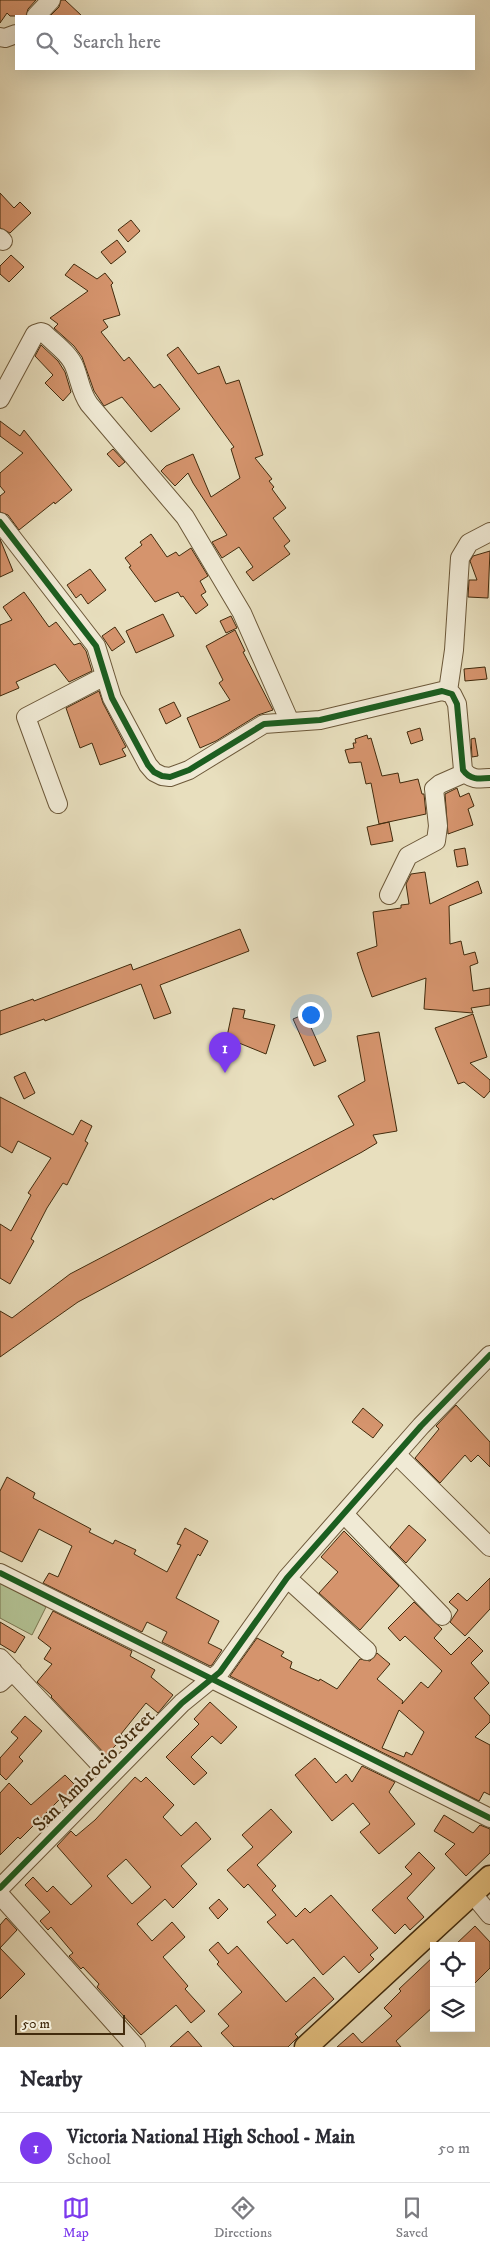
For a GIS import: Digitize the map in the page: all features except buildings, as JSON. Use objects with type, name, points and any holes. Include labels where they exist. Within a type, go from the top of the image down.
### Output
[{"type":"main road","points":[[306,2047],[490,1878]]},
{"type":"street","points":[[37,15],[51,0]]},
{"type":"street","points":[[0,37],[5,38],[15,34]]},
{"type":"street","points":[[0,399],[34,334],[44,333],[67,354],[76,368],[82,393],[89,404],[185,517],[242,613],[290,722]]},
{"type":"street","points":[[0,522],[96,646],[112,698],[148,765],[154,772],[170,777],[189,770],[255,728],[277,722],[320,720],[448,691],[456,699],[461,765],[465,774],[474,778],[490,778]]},
{"type":"street","points":[[448,691],[454,650],[460,558],[469,543],[490,532]]},
{"type":"street","points":[[58,804],[26,717],[104,677]]},
{"type":"street","points":[[389,895],[408,856],[436,841],[438,826],[434,789],[440,784],[465,774]]},
{"type":"street","name":"San Ambrocio Street","points":[[0,1888],[182,1703],[214,1679],[287,1578],[396,1454],[490,1355]]},
{"type":"street","points":[[396,1454],[490,1547]]},
{"type":"street","points":[[344,1514],[442,1616]]},
{"type":"street","points":[[0,1573],[490,1818]]},
{"type":"street","points":[[287,1578],[367,1652]]},
{"type":"street","points":[[0,1658],[6,1677],[110,1775]]},
{"type":"street","points":[[472,1893],[490,1915]]},
{"type":"street","points":[[0,1895],[136,2047]]},
{"type":"green space","points":[[0,1583],[46,1607],[32,1635],[0,1618]]},
{"type":"cycle path","points":[[0,522],[96,646],[112,698],[148,765],[154,772],[170,777],[189,770],[264,724],[320,720],[442,691],[452,694],[457,704],[463,770],[478,779],[490,778]]},
{"type":"cycle path","points":[[0,1888],[182,1703],[220,1672],[287,1578],[421,1426],[490,1355]]},
{"type":"cycle path","points":[[0,1573],[490,1818]]},
{"type":"place","name":"Victoria National High School - Main","points":[[225,1073]]}]
